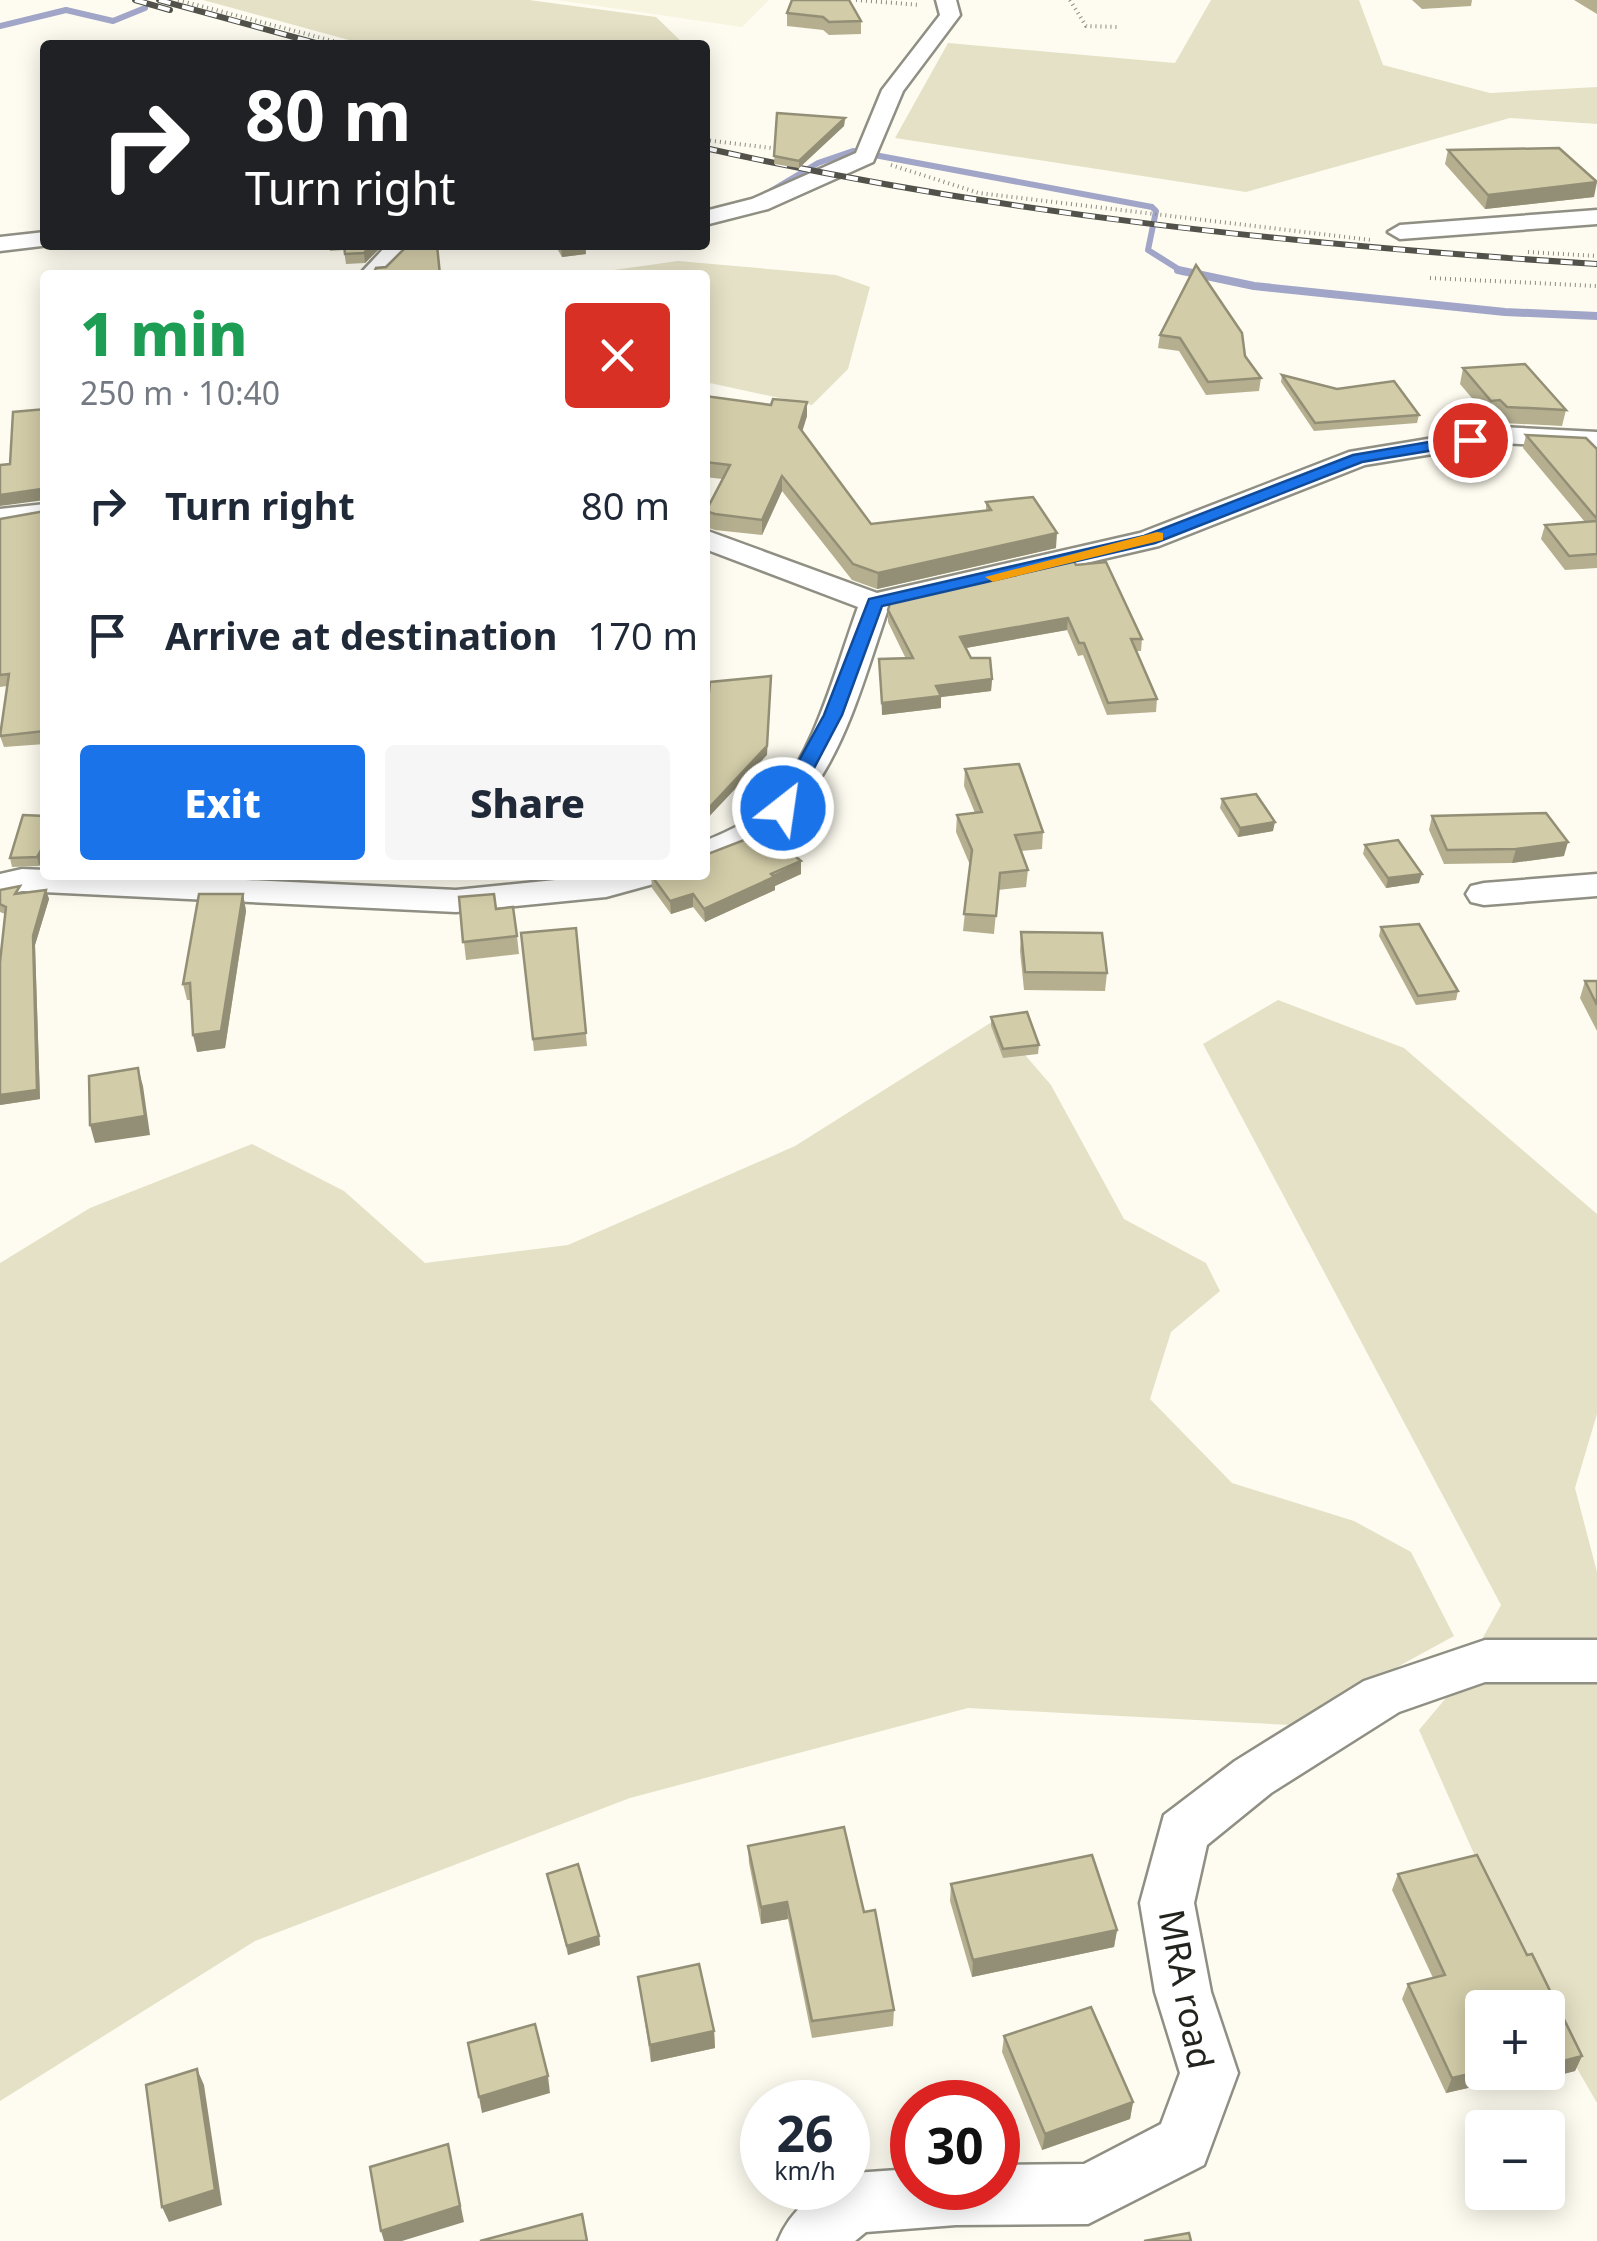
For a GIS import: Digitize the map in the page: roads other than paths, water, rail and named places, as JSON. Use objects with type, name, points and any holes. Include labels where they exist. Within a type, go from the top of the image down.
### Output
[{"type":"street","points":[[710,217],[760,204],[865,157],[893,90],[950,15],[946,3]]},
{"type":"street","points":[[1392,237],[1597,217]]},
{"type":"street","points":[[0,244],[40,240]]},
{"type":"street","points":[[375,270],[379,263],[401,250]]},
{"type":"street","points":[[710,541],[875,603],[1149,540],[1359,458],[1500,435],[1597,440]]},
{"type":"street","points":[[0,518],[40,514]]},
{"type":"street","points":[[710,850],[736,841],[783,808],[833,715],[875,603]]},
{"type":"street","points":[[0,885],[22,880],[456,902],[606,886],[627,880]]},
{"type":"street","points":[[1484,894],[1597,885]]},
{"type":"street","name":"MRA road","points":[[808,2241],[854,2203],[956,2195],[1088,2194],[1184,2144],[1209,2073],[1183,1992],[1167,1903],[1183,1832],[1253,1777],[1382,1696],[1485,1661],[1597,1660]]},
{"type":"waterway","points":[[0,26],[66,10],[113,21],[145,8]]},
{"type":"waterway","points":[[771,191],[818,163],[853,151],[1152,207],[1156,211],[1148,250],[1181,271]]},
{"type":"waterway","points":[[1181,271],[1254,286],[1505,312],[1597,316]]},
{"type":"railway","points":[[135,0],[170,10]]},
{"type":"railway","points":[[159,0],[305,40]]},
{"type":"railway","points":[[710,149],[926,191],[1149,224],[1372,247],[1597,264]]}]
